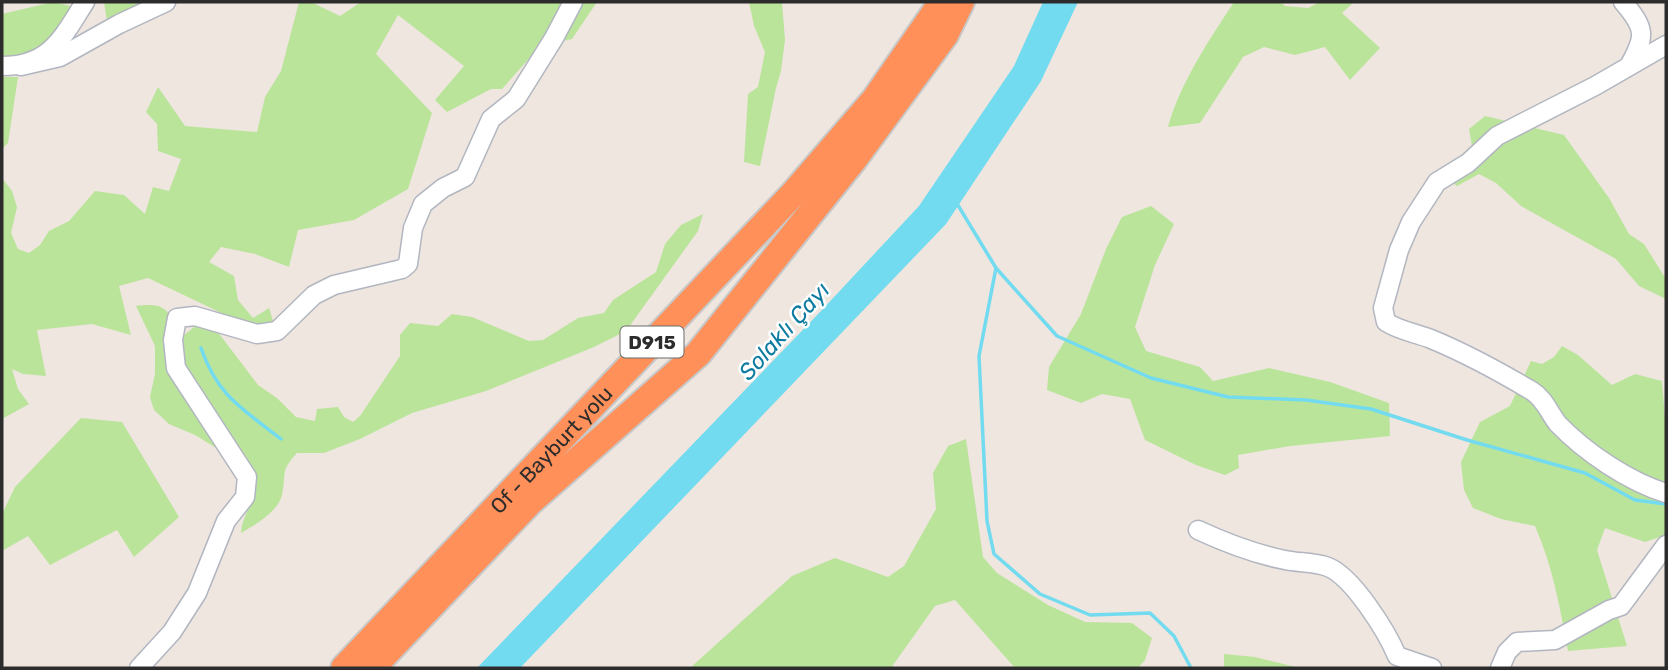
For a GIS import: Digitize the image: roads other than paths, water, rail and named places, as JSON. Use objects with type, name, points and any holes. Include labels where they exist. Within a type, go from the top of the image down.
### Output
[{"type":"highway","name":"Of - Bayburt yolu","points":[[344,668],[793,194],[875,99],[942,2]]},
{"type":"highway","name":"Of - Bayburt yolu","points":[[372,668],[530,502],[706,344],[855,158],[945,35],[961,2]]},
{"type":"highway","points":[[679,313],[696,318],[705,330],[706,344]]},
{"type":"highway","points":[[652,342],[666,363],[681,369]]},
{"type":"street","points":[[21,66],[40,59],[57,46],[85,2]]},
{"type":"street","points":[[2,66],[21,66],[60,57],[119,24],[166,2]]},
{"type":"street","points":[[139,668],[172,632],[197,593],[226,521],[245,497],[247,477],[176,368],[173,340],[177,318],[195,316],[257,334],[277,331],[314,295],[334,285],[402,268],[408,264],[413,228],[423,204],[443,188],[466,177],[491,119],[516,99],[573,2]]},
{"type":"street","points":[[1623,2],[1639,21],[1642,32],[1639,49],[1628,68]]},
{"type":"street","points":[[1666,45],[1628,68],[1497,136],[1468,163],[1437,181],[1411,222],[1399,250],[1383,307],[1386,322],[1398,330],[1431,339],[1535,393],[1549,407],[1555,421],[1570,436],[1634,480],[1666,494]]},
{"type":"street","points":[[1198,530],[1224,542],[1285,560],[1329,567],[1354,588],[1389,637],[1398,656],[1432,668]]},
{"type":"street","points":[[1500,668],[1507,652],[1517,642],[1555,640],[1621,606],[1666,545]]},
{"type":"water","points":[[1043,2],[1078,2],[1041,81],[946,224],[520,668],[477,668],[919,206],[1014,66]]},
{"type":"waterway","points":[[956,202],[996,268],[979,356],[987,521],[994,554],[1040,594],[1090,615],[1150,613],[1174,636],[1191,668]]},
{"type":"waterway","points":[[996,268],[1057,336],[1151,378],[1228,397],[1306,400],[1371,409],[1467,440],[1585,473],[1635,500],[1666,504]]},
{"type":"waterway","points":[[201,348],[215,379],[233,401],[281,439]]},
{"type":"water label","name":"Solaklı Çayı","points":[[784,331]]}]
